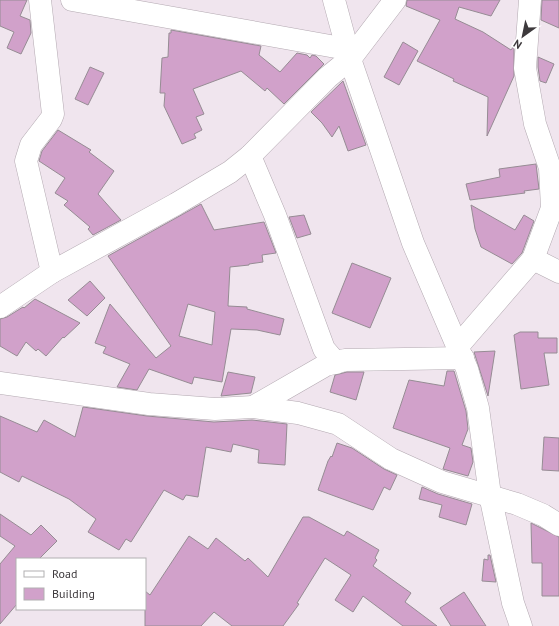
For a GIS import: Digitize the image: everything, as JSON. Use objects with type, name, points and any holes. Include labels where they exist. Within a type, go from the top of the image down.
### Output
[{"type":"street","points":[[40,0],[53,114],[51,119],[31,145],[26,161],[52,272]]},
{"type":"street","points":[[72,0],[349,54]]},
{"type":"street","points":[[334,0],[349,54],[413,243],[461,352],[478,408],[490,495],[513,603],[521,626]]},
{"type":"street","points":[[0,307],[52,272],[80,258],[230,172],[250,156],[328,77],[395,0]]},
{"type":"street","points":[[253,407],[326,366],[345,360],[461,352],[533,258],[552,208],[550,168],[535,124],[526,68],[530,0]]},
{"type":"street","points":[[250,156],[276,215],[324,349],[336,363]]},
{"type":"street","points":[[533,258],[559,272]]},
{"type":"street","points":[[0,383],[149,404],[215,409],[253,407],[298,413],[332,422],[345,428],[391,459],[442,482],[490,495],[543,514],[559,525]]},
{"type":"building","points":[[0,0],[27,0],[20,16],[30,20],[31,33],[21,54],[7,48],[14,32],[0,26]]},
{"type":"building","points":[[407,0],[500,0],[491,16],[459,7],[455,19],[483,32],[511,50],[514,46],[514,76],[487,136],[488,97],[453,81],[454,79],[417,61],[440,20],[406,6]]},
{"type":"building","points":[[542,0],[559,0],[559,28],[541,20]]},
{"type":"building","points":[[171,30],[261,46],[259,55],[280,72],[297,53],[307,55],[310,58],[312,55],[316,56],[324,64],[284,104],[267,88],[265,91],[241,71],[193,89],[204,114],[196,117],[202,130],[194,134],[196,138],[182,144],[164,106],[165,93],[160,93],[162,58],[168,57],[169,33],[171,33]]},
{"type":"building","points":[[403,42],[418,51],[399,85],[384,77]]},
{"type":"building","points":[[538,57],[554,64],[546,83],[540,81]]},
{"type":"building","points":[[90,67],[104,73],[88,105],[75,99]]},
{"type":"building","points":[[343,81],[366,145],[348,151],[339,126],[332,137],[322,123],[311,112]]},
{"type":"building","points":[[58,130],[91,150],[89,152],[114,171],[98,194],[121,220],[93,235],[88,229],[90,227],[64,205],[68,201],[55,193],[65,178],[39,161],[42,151]]},
{"type":"building","points":[[536,164],[539,189],[524,191],[525,193],[470,200],[466,184],[500,177],[499,169]]},
{"type":"building","points":[[201,204],[214,230],[264,222],[276,253],[262,255],[263,262],[230,267],[228,306],[247,307],[247,309],[284,319],[280,335],[257,330],[231,329],[222,382],[194,377],[192,384],[149,369],[137,390],[117,387],[130,364],[103,353],[106,347],[95,343],[110,304],[156,358],[171,346],[108,256]],"holes":[[[188,304],[215,312],[212,345],[179,336]]]},
{"type":"building","points":[[471,205],[515,230],[524,215],[534,221],[522,253],[512,264],[481,247],[475,229]]},
{"type":"building","points":[[304,215],[311,234],[297,238],[289,217]]},
{"type":"building","points":[[352,263],[391,278],[370,328],[332,313]]},
{"type":"building","points":[[90,281],[105,298],[87,316],[68,300]]},
{"type":"building","points":[[35,299],[80,323],[64,338],[63,337],[46,356],[38,349],[36,351],[26,342],[17,356],[0,346],[0,319],[7,317],[23,307],[24,308]]},
{"type":"building","points":[[520,332],[538,332],[538,338],[557,338],[557,353],[544,353],[549,385],[521,389],[514,335]]},
{"type":"building","points":[[495,351],[488,396],[474,352]]},
{"type":"building","points":[[447,371],[454,371],[466,411],[468,429],[462,445],[471,448],[473,462],[468,476],[443,469],[450,448],[393,428],[409,380],[444,386]]},
{"type":"building","points":[[228,372],[255,377],[251,393],[221,396]]},
{"type":"building","points":[[347,372],[364,372],[356,400],[330,392],[335,375]]},
{"type":"building","points":[[83,407],[147,416],[214,422],[252,420],[287,424],[285,465],[258,463],[259,450],[233,444],[231,452],[206,447],[198,497],[186,495],[183,500],[164,490],[131,542],[126,539],[119,550],[88,532],[96,519],[69,499],[22,476],[19,482],[0,472],[0,416],[37,432],[44,420],[75,437]]},
{"type":"building","points":[[544,437],[559,438],[559,471],[542,470]]},
{"type":"building","points":[[337,443],[352,448],[384,469],[397,475],[390,490],[384,487],[373,510],[318,490],[328,461],[331,456],[332,457]]},
{"type":"building","points":[[422,487],[438,494],[472,504],[466,525],[439,517],[442,505],[419,499]]},
{"type":"building","points":[[0,514],[31,535],[41,525],[57,541],[40,558],[16,558],[16,605],[0,624],[0,564],[15,546],[0,536]]},
{"type":"building","points":[[303,517],[309,517],[344,536],[347,531],[379,550],[375,558],[377,560],[373,566],[411,593],[405,602],[437,626],[403,626],[363,596],[353,612],[335,600],[351,575],[325,558],[297,603],[299,604],[283,626],[232,626],[214,612],[201,626],[145,626],[146,592],[150,595],[189,536],[208,549],[216,538],[245,561],[248,558],[268,577]]},
{"type":"building","points":[[531,523],[559,537],[559,596],[542,596],[542,563],[532,563]]},
{"type":"building","points":[[488,555],[490,555],[496,582],[482,581],[484,559],[488,560]]},
{"type":"building","points":[[464,592],[486,626],[451,626],[440,608]]}]
